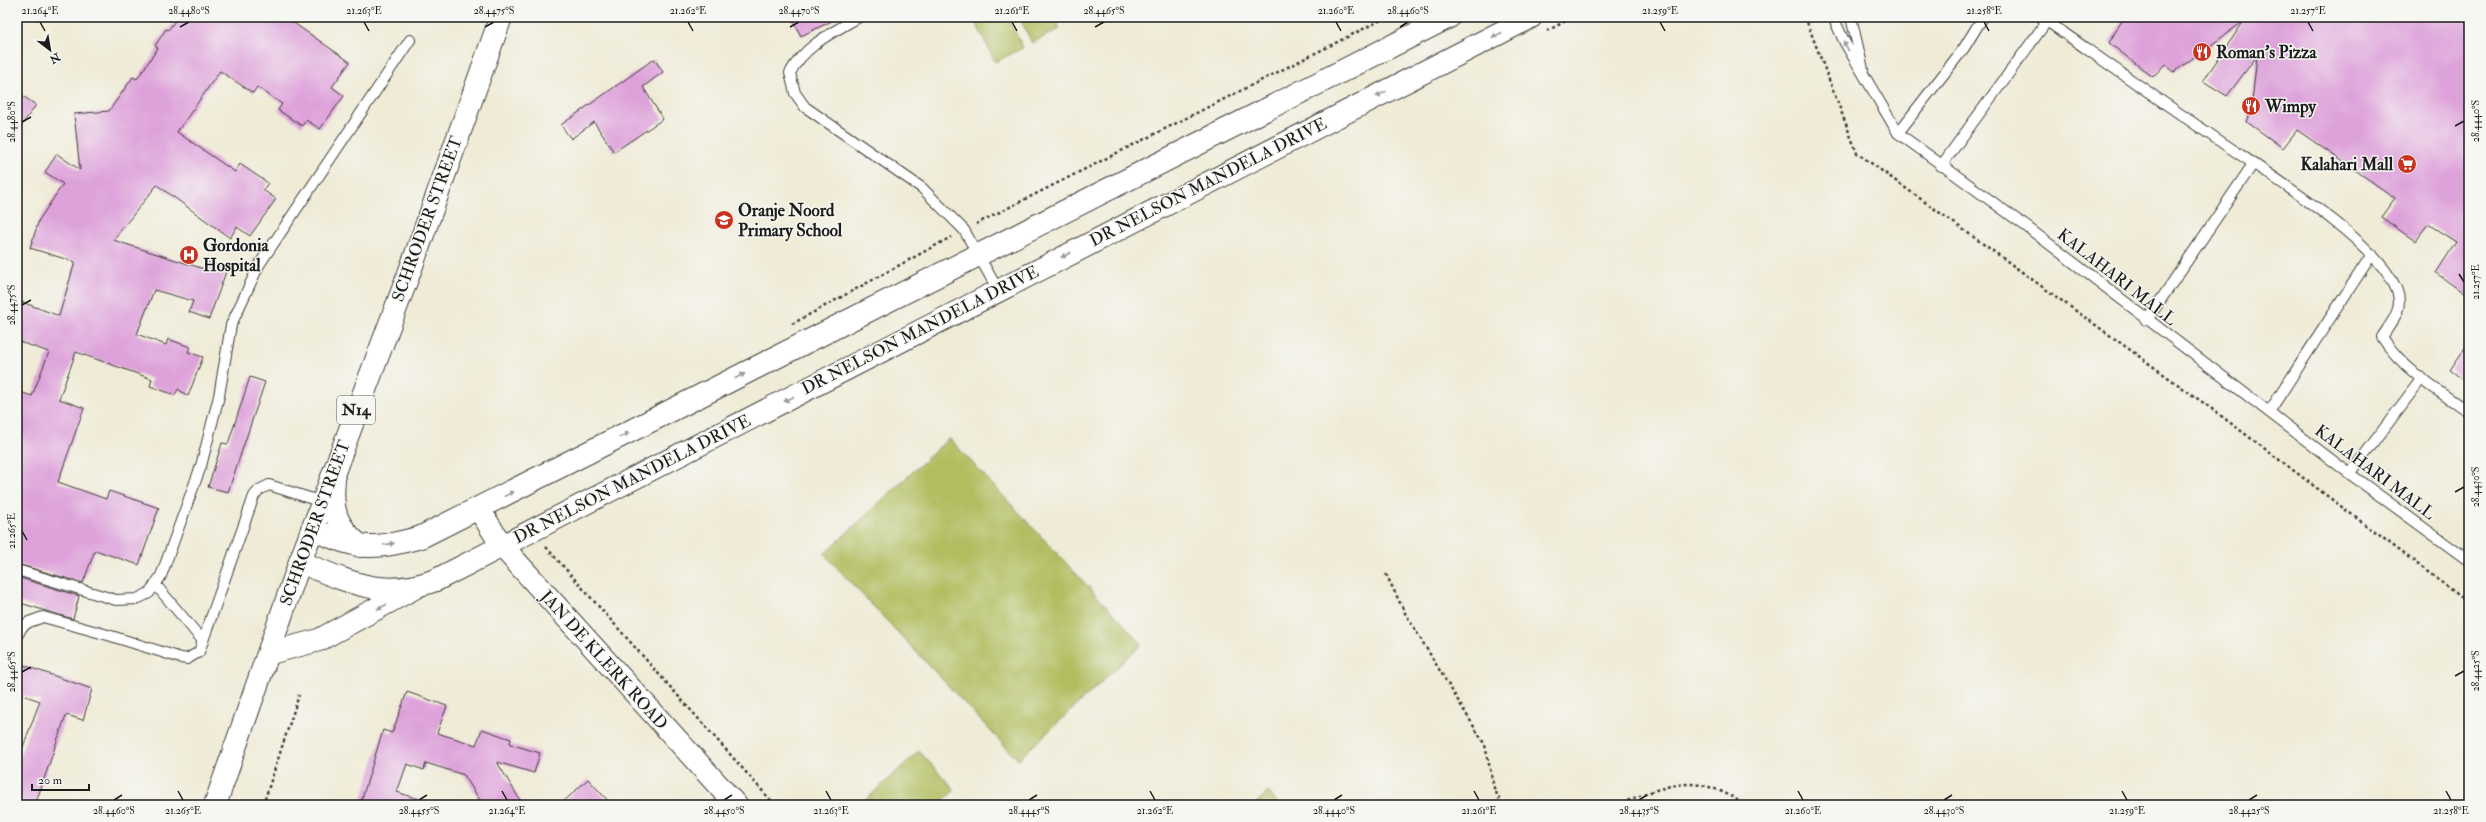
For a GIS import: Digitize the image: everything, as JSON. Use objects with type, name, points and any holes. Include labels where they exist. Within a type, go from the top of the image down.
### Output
[{"type":"main road","name":"SCHRODER STREET","points":[[215,805],[270,653],[300,562],[336,463],[411,268],[501,17]]},
{"type":"main road","points":[[312,529],[348,544],[372,547],[421,537],[479,510],[978,255],[1449,17]]},
{"type":"main road","name":"DR NELSON MANDELA DRIVE","points":[[300,562],[349,582],[371,587],[392,589],[416,587],[452,572],[998,290],[1538,24]]},
{"type":"main road","points":[[336,463],[333,490],[336,516],[342,530],[360,546]]},
{"type":"main road","name":"JAN DE KLERK ROAD","points":[[479,510],[502,546],[736,805]]},
{"type":"main road","points":[[270,653],[319,640],[416,587]]},
{"type":"lane","points":[[859,17],[837,30],[800,58],[790,73],[795,93],[805,107],[922,188],[964,230],[998,290]]},
{"type":"lane","name":"KALAHARI MALL","points":[[1833,17],[1845,43],[1898,133],[2026,227],[2350,474],[2469,561]]},
{"type":"lane","name":"KALAHARI MALL","points":[[1851,17],[1861,53],[1863,73]]},
{"type":"lane","points":[[1898,133],[1964,48],[1983,17]]},
{"type":"lane","points":[[1941,166],[2044,19],[2335,222],[2372,254],[2391,279],[2399,301],[2398,310],[2382,337],[2395,356],[2422,378],[2469,412]]},
{"type":"lane","points":[[17,570],[116,600],[137,599],[149,593],[161,576],[201,466],[219,396],[231,325],[259,265],[410,40]]},
{"type":"lane","points":[[2147,320],[2253,164]]},
{"type":"lane","points":[[2269,412],[2372,254]]},
{"type":"lane","points":[[2350,474],[2422,378]]},
{"type":"lane","points":[[17,636],[29,622],[43,617],[108,635],[181,658],[187,658],[199,652],[252,501],[259,490],[269,485],[322,502]]},
{"type":"lane","points":[[155,584],[203,641]]},
{"type":"path","points":[[789,326],[964,230],[1387,17]]},
{"type":"path","points":[[1538,24],[1573,17]]},
{"type":"path","points":[[1805,17],[1857,153],[2212,409],[2469,603]]},
{"type":"path","points":[[553,543],[546,546],[775,805]]},
{"type":"path","points":[[1386,574],[1405,613],[1485,745],[1494,788],[1502,805]]},
{"type":"path","points":[[263,805],[299,695]]},
{"type":"path","points":[[1616,805],[1680,783],[1706,784],[1737,798],[1744,805]]},
{"type":"path","points":[[1986,805],[2012,803],[2023,805]]},
{"type":"green space","points":[[973,17],[1008,17],[1023,48],[995,62]]},
{"type":"green space","points":[[1019,17],[1054,17],[1060,29],[1032,43]]},
{"type":"green space","points":[[949,438],[1142,644],[1018,760],[824,554]]},
{"type":"green space","points":[[919,751],[955,790],[938,805],[860,805]]},
{"type":"green space","points":[[1268,792],[1280,805],[1254,805]]},
{"type":"building","points":[[178,17],[285,17],[350,62],[332,87],[344,96],[320,129],[306,120],[302,126],[278,110],[282,104],[257,87],[253,93],[220,71],[177,132],[235,172],[240,164],[268,183],[263,190],[276,199],[250,236],[237,227],[230,238],[157,185],[113,240],[204,269],[207,262],[227,269],[209,319],[189,312],[193,301],[154,290],[137,334],[166,345],[168,339],[190,347],[188,352],[203,357],[188,396],[178,389],[175,395],[150,386],[152,379],[76,352],[59,399],[84,408],[58,482],[106,499],[109,491],[159,508],[139,565],[95,550],[83,583],[17,564],[17,391],[32,396],[49,352],[17,341],[17,300],[59,316],[75,262],[30,248],[39,220],[63,184],[45,172],[57,154],[80,170],[74,114],[109,111],[133,77],[137,79],[158,48],[155,46],[166,29],[168,30]]},
{"type":"building","points":[[791,17],[840,17],[801,36]]},
{"type":"building","name":"Kalahari Mall","points":[[2124,17],[2469,17],[2469,297],[2436,273],[2456,242],[2428,224],[2415,241],[2381,217],[2395,198],[2297,130],[2283,148],[2247,122],[2251,111],[2257,56],[2227,96],[2203,81],[2244,21],[2174,72],[2165,64],[2153,77],[2109,43]]},
{"type":"building","points":[[654,59],[663,72],[643,87],[663,119],[614,152],[594,122],[571,139],[561,125]]},
{"type":"building","points":[[17,92],[36,105],[17,132]]},
{"type":"building","points":[[2469,342],[2469,384],[2450,370]]},
{"type":"building","points":[[250,377],[265,382],[228,492],[208,487],[222,443],[228,444]]},
{"type":"building","points":[[17,577],[79,596],[73,619],[17,602]]},
{"type":"building","points":[[17,663],[92,689],[83,720],[66,715],[35,805],[17,805],[17,763],[40,701],[17,693]]},
{"type":"building","points":[[407,692],[447,706],[437,733],[476,745],[482,729],[511,739],[510,744],[540,753],[534,773],[497,762],[523,805],[483,805],[464,775],[426,763],[424,770],[407,764],[397,792],[427,802],[427,805],[360,805],[383,730],[392,733]]},
{"type":"building","points":[[588,779],[612,805],[560,805]]},
{"type":"place","name":"Roman's Pizza","points":[[2202,52]]},
{"type":"place","name":"Wimpy","points":[[2251,106]]},
{"type":"place","name":"Kalahari Mall","points":[[2407,164]]},
{"type":"place","name":"Oranje Noord Primary School","points":[[724,220]]},
{"type":"place","name":"Gordonia Hospital","points":[[189,255]]}]
